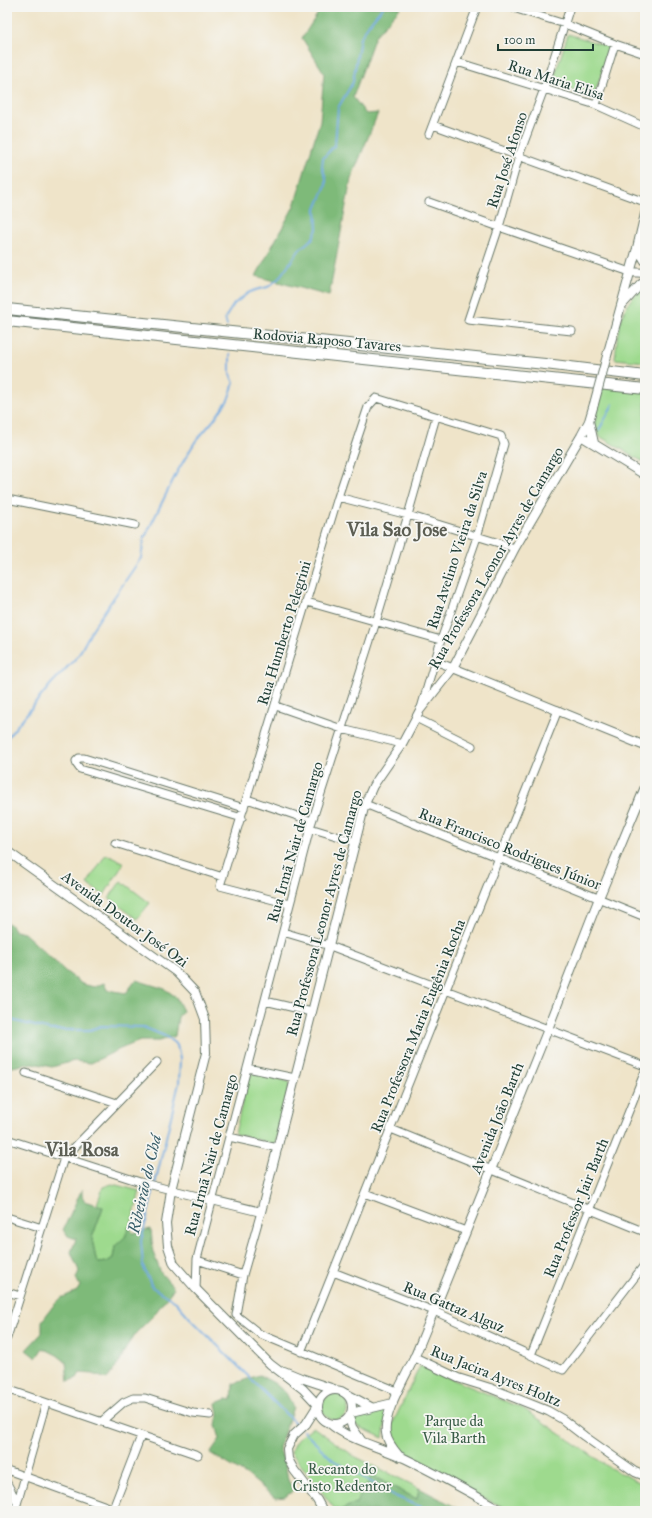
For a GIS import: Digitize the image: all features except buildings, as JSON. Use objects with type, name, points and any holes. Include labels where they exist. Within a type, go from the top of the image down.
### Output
[{"type":"highway","name":"Rodovia Raposo Tavares","points":[[7,309],[545,364],[645,376]]},
{"type":"highway","name":"Rodovia Raposo Tavares","points":[[7,321],[255,349],[426,364],[541,379],[645,389]]},
{"type":"main road","name":"Rua Professora Leonor Ayres de Camargo","points":[[261,1212],[365,804],[373,786],[402,744],[420,710],[453,668],[515,548],[589,421],[638,248],[644,220]]},
{"type":"main road","points":[[638,248],[645,261]]},
{"type":"main road","points":[[630,272],[645,273]]},
{"type":"main road","points":[[620,308],[641,284],[645,282]]},
{"type":"main road","points":[[589,421],[594,444]]},
{"type":"main road","points":[[581,436],[645,475]]},
{"type":"main road","points":[[574,448],[583,444],[594,444]]},
{"type":"main road","points":[[453,668],[645,746]]},
{"type":"main road","name":"Avenida João Barth","points":[[400,1457],[387,1439],[385,1432],[386,1423],[397,1390],[414,1357],[434,1311],[645,786]]},
{"type":"main road","name":"Avenida Doutor José Ozi","points":[[7,851],[153,954],[176,972],[195,992],[205,1019],[206,1053],[171,1190],[166,1223],[168,1246],[174,1264],[196,1289],[270,1364],[303,1389],[318,1405]]},
{"type":"main road","points":[[171,1190],[261,1212]]},
{"type":"main road","name":"Rua Jacira Ayres Holtz","points":[[414,1357],[458,1378],[490,1388],[548,1411],[562,1419],[636,1472],[645,1476]]},
{"type":"main road","name":"Avenida Doutor José Ozi","points":[[270,1364],[300,1378],[334,1390]]},
{"type":"main road","points":[[323,1511],[317,1500],[294,1470],[288,1459],[287,1449],[294,1435],[306,1424],[323,1395],[328,1391],[338,1390],[371,1408]]},
{"type":"main road","points":[[346,1394],[351,1399],[353,1404],[350,1415],[352,1427],[363,1442]]},
{"type":"main road","points":[[306,1424],[327,1421],[337,1424],[343,1422],[350,1415],[393,1403]]},
{"type":"main road","points":[[318,1405],[319,1411],[335,1428],[363,1442],[400,1457],[503,1511]]},
{"type":"street","points":[[429,134],[477,7]]},
{"type":"street","points":[[510,7],[564,24],[645,54]]},
{"type":"street","name":"Rua José Afonso","points":[[570,7],[544,88],[519,156],[499,228],[468,320],[572,331]]},
{"type":"street","points":[[596,105],[615,44]]},
{"type":"street","name":"Rua Maria Elisa","points":[[457,62],[596,105],[645,127]]},
{"type":"street","points":[[433,125],[645,202]]},
{"type":"street","points":[[429,202],[499,228],[630,272]]},
{"type":"street","name":"Rua Humberto Pelegrini","points":[[223,878],[338,497],[368,407],[376,398],[436,417]]},
{"type":"street","name":"Rua Avelino Vieira da Silva","points":[[420,710],[441,640],[477,537],[504,444],[501,436],[436,417]]},
{"type":"street","name":"Rua Irmã Nair de Camargo","points":[[196,1289],[197,1260],[311,824],[376,622],[436,417]]},
{"type":"street","points":[[338,497],[408,515],[515,548]]},
{"type":"street","points":[[7,499],[135,525]]},
{"type":"street","points":[[307,602],[441,640]]},
{"type":"street","points":[[435,661],[453,668]]},
{"type":"street","points":[[276,706],[342,729],[402,744]]},
{"type":"street","name":"Rua Professora Maria Eugênia Rocha","points":[[302,1352],[558,710]]},
{"type":"street","points":[[416,718],[472,746]]},
{"type":"street","points":[[242,818],[80,769],[76,761],[79,758],[84,758],[244,808]]},
{"type":"street","points":[[130,783],[133,774]]},
{"type":"street","points":[[184,800],[187,790]]},
{"type":"street","points":[[247,799],[356,842]]},
{"type":"street","name":"Rua Francisco Rodrigues Júnior","points":[[365,804],[645,917]]},
{"type":"street","points":[[115,843],[223,878],[220,886],[289,904]]},
{"type":"street","points":[[282,932],[330,946],[645,1066]]},
{"type":"street","points":[[265,1000],[312,1012]]},
{"type":"street","points":[[7,1338],[64,1158],[158,1062]]},
{"type":"street","points":[[247,1068],[295,1078]]},
{"type":"street","name":"Rua Professor Jair Barth","points":[[531,1355],[645,1071]]},
{"type":"street","points":[[26,1073],[117,1103]]},
{"type":"street","points":[[391,1129],[645,1232]]},
{"type":"street","points":[[229,1136],[278,1148]]},
{"type":"street","points":[[7,1139],[140,1182],[171,1190]]},
{"type":"street","points":[[365,1193],[466,1231]]},
{"type":"street","name":"Rua Professora Leonor Ayres de Camargo","points":[[261,1212],[243,1275],[236,1315],[260,1334],[302,1352]]},
{"type":"street","points":[[7,1217],[42,1228]]},
{"type":"street","points":[[197,1260],[243,1275]]},
{"type":"street","name":"Rua Gattaz Alguz","points":[[333,1272],[434,1311],[563,1370],[645,1264]]},
{"type":"street","points":[[197,1279],[207,1267],[212,1265]]},
{"type":"street","points":[[7,1292],[20,1296]]},
{"type":"street","points":[[302,1352],[397,1390]]},
{"type":"street","points":[[7,1389],[198,1455]]},
{"type":"street","points":[[101,1422],[124,1402],[133,1398],[145,1398],[193,1413],[210,1415]]},
{"type":"street","points":[[15,1511],[46,1402]]},
{"type":"street","points":[[7,1470],[115,1510],[141,1436]]},
{"type":"street","points":[[7,1483],[17,1502]]},
{"type":"green space","points":[[322,7],[401,7],[375,36],[353,97],[366,114],[378,113],[351,179],[329,296],[256,276],[294,206],[320,121],[324,73],[302,38]]},
{"type":"green space","points":[[568,34],[610,47],[596,90],[592,96],[552,84]]},
{"type":"green space","points":[[645,286],[645,362],[615,359],[620,326],[625,310],[633,297]]},
{"type":"green space","points":[[602,387],[645,391],[645,463],[599,436],[594,426]]},
{"type":"green space","points":[[106,854],[124,863],[104,895],[87,884]]},
{"type":"green space","points":[[121,881],[150,903],[137,919],[109,898]]},
{"type":"green space","points":[[7,923],[10,924],[15,931],[24,933],[65,971],[82,984],[94,987],[104,983],[107,990],[126,993],[136,980],[165,989],[176,997],[183,1011],[178,1017],[175,1036],[159,1041],[140,1041],[91,1063],[74,1061],[52,1067],[33,1063],[7,1068]]},
{"type":"green space","points":[[249,1072],[290,1082],[275,1144],[235,1134]]},
{"type":"green space","points":[[112,1184],[140,1191],[128,1232],[116,1247],[113,1258],[107,1262],[99,1263],[96,1260],[92,1238],[103,1207],[97,1204],[103,1187]]},
{"type":"green space","points":[[82,1189],[84,1201],[103,1207],[92,1238],[96,1260],[99,1263],[107,1262],[113,1258],[115,1246],[125,1237],[129,1226],[133,1233],[151,1229],[153,1252],[161,1273],[174,1288],[153,1316],[135,1334],[127,1346],[119,1363],[107,1379],[92,1374],[80,1373],[77,1378],[68,1381],[66,1362],[57,1355],[43,1348],[36,1358],[26,1350],[42,1333],[42,1321],[53,1306],[61,1298],[77,1291],[80,1286],[76,1278],[79,1271],[71,1252],[76,1239],[68,1236],[63,1230]]},
{"type":"green space","name":"Parque da Vila Barth","points":[[420,1366],[524,1409],[610,1468],[645,1485],[645,1511],[513,1511],[471,1493],[404,1455],[394,1437],[391,1427]]},
{"type":"green space","points":[[259,1375],[274,1383],[286,1393],[293,1407],[279,1448],[286,1467],[288,1480],[294,1490],[285,1497],[275,1498],[251,1478],[210,1453],[220,1439],[216,1425],[218,1415],[216,1403],[226,1399],[232,1400],[233,1384]]},
{"type":"green space","points":[[335,1394],[344,1398],[348,1407],[344,1416],[335,1420],[326,1416],[322,1407],[326,1398]]},
{"type":"green space","points":[[388,1409],[383,1438],[355,1425],[355,1415]]},
{"type":"green space","name":"Recanto do Cristo Redentor","points":[[313,1427],[354,1456],[419,1488],[417,1499],[373,1476],[356,1503],[340,1510],[334,1508],[291,1452],[292,1447],[297,1440]]},
{"type":"green space","points":[[372,1476],[417,1499],[419,1488],[463,1511],[341,1511],[340,1510],[356,1503]]},
{"type":"waterway","points":[[227,326],[225,318],[234,304],[248,293],[268,287],[278,279],[300,249],[313,238],[317,229],[316,209],[326,185],[326,178],[322,167],[323,158],[335,145],[338,108],[353,82],[360,38],[383,7]]},
{"type":"waterway","points":[[7,738],[51,684],[78,656],[93,628],[141,558],[144,539],[177,472],[195,442],[228,400],[234,383],[230,374],[230,353]]},
{"type":"waterway","points":[[599,430],[613,404]]},
{"type":"waterway","name":"Ribeirão do Chá","points":[[7,1019],[51,1030],[90,1030],[101,1026],[143,1027],[165,1036],[177,1045],[180,1059],[179,1083],[155,1184]]},
{"type":"waterway","name":"Ribeirão do Chá","points":[[154,1188],[141,1241],[143,1266],[152,1287],[176,1302],[189,1317],[300,1428]]},
{"type":"waterway","name":"Ribeirão do Chá","points":[[303,1431],[333,1460],[397,1497],[431,1511]]},
{"type":"district","name":"Vila Sao Jose","points":[[397,529]]},
{"type":"district","name":"Vila Rosa","points":[[82,1149]]}]
